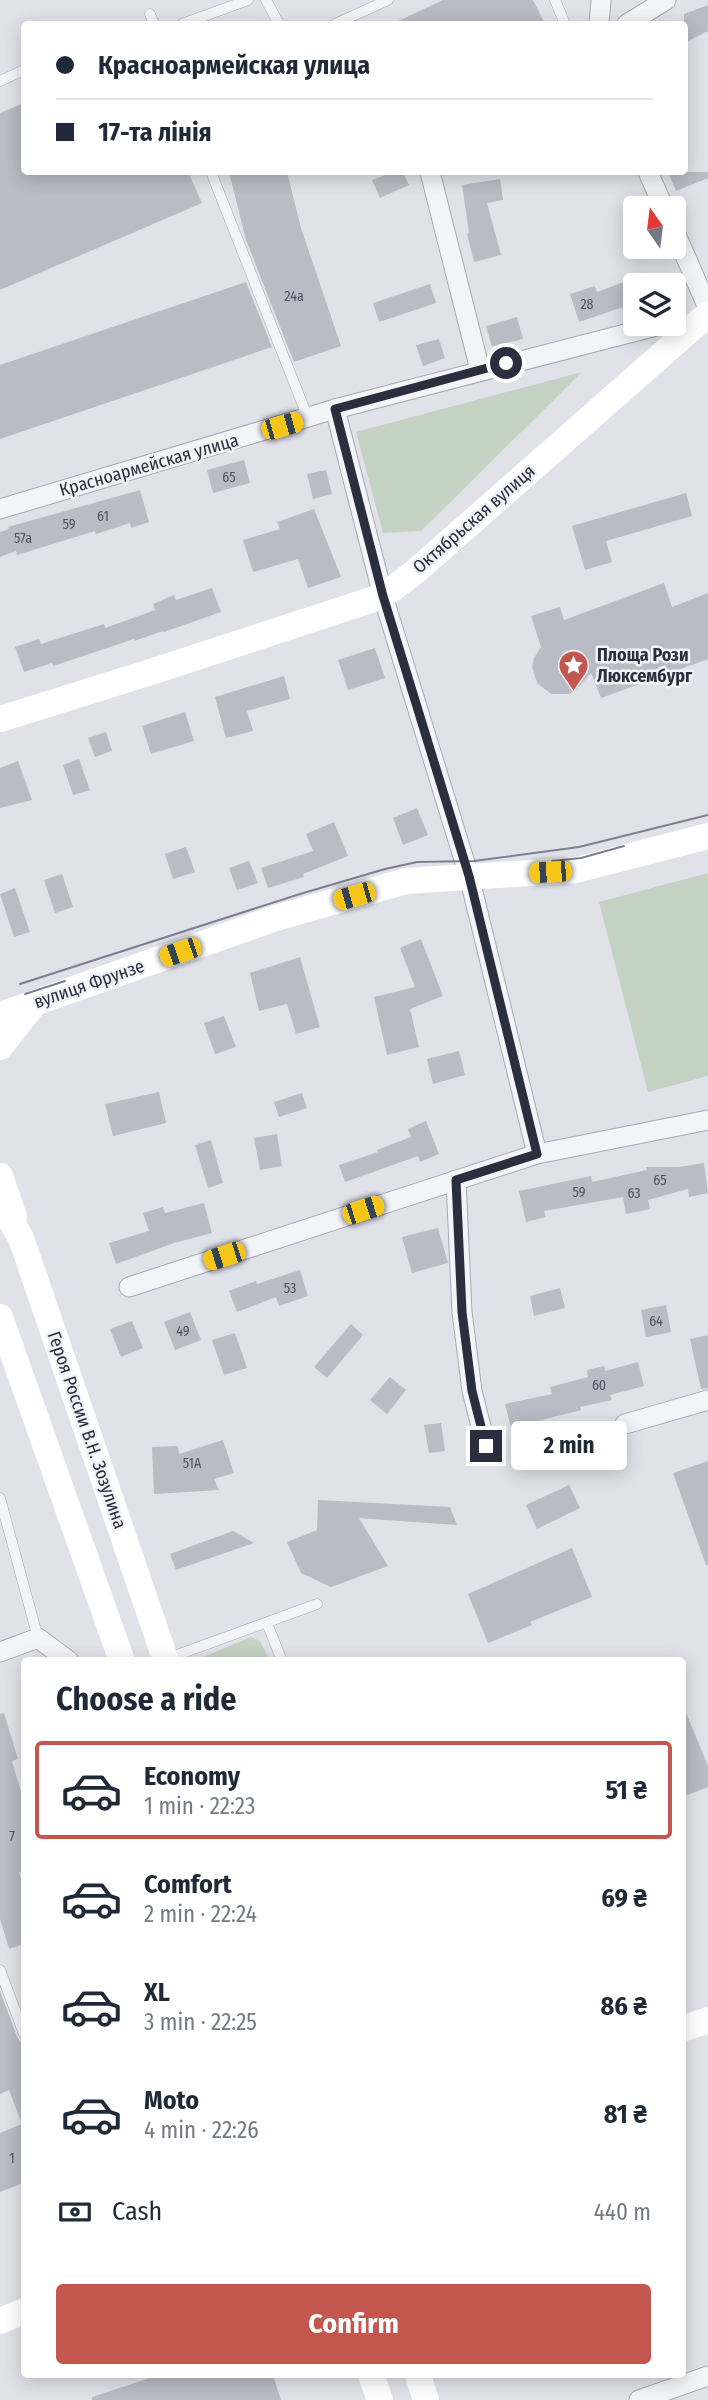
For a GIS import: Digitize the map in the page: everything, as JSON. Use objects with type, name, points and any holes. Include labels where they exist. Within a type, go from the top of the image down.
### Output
[{"type":"street","points":[[599,21],[601,0]]},
{"type":"street","points":[[632,21],[666,0]]},
{"type":"street","points":[[431,175],[480,370]]},
{"type":"street","points":[[649,175],[659,196]]},
{"type":"street","points":[[686,258],[708,311],[686,317]]},
{"type":"street","name":"Октябрьская вулиця","points":[[0,719],[383,596],[427,562],[708,311]]},
{"type":"street","name":"Красноармейская улица","points":[[0,509],[335,409],[623,334]]},
{"type":"street","points":[[335,409],[383,596],[469,876],[537,1154]]},
{"type":"street","name":"вулиця Фрунзе","points":[[0,1015],[276,918],[406,881],[576,870],[708,836]]},
{"type":"street","points":[[0,1047],[35,1002]]},
{"type":"street","points":[[129,1287],[537,1154],[708,1120]]},
{"type":"street","points":[[0,1176],[22,1238]]},
{"type":"street","points":[[456,1180],[462,1312],[472,1391],[486,1446]]},
{"type":"street","name":"Героя России В.Н. Зозулина","points":[[0,1203],[22,1238],[164,1657]]},
{"type":"street","points":[[0,1317],[121,1657]]},
{"type":"street","points":[[625,1424],[708,1400]]},
{"type":"street","points":[[0,1652],[38,1638],[64,1657]]},
{"type":"street","points":[[686,2028],[708,2020]]},
{"type":"street","points":[[0,2321],[21,2312]]},
{"type":"street","points":[[639,2400],[708,2376]]},
{"type":"street","points":[[372,2378],[380,2400]]},
{"type":"street","points":[[419,2378],[426,2400]]},
{"type":"lane","points":[[190,21],[248,0]]},
{"type":"lane","points":[[266,0],[277,21]]},
{"type":"lane","points":[[342,21],[388,0]]},
{"type":"lane","points":[[555,0],[564,21]]},
{"type":"lane","points":[[150,14],[153,21]]},
{"type":"lane","points":[[0,81],[21,71]]},
{"type":"lane","points":[[212,175],[308,418]]},
{"type":"lane","points":[[0,1498],[38,1638]]},
{"type":"lane","points":[[173,1657],[317,1604]]},
{"type":"lane","points":[[267,1623],[280,1657]]},
{"type":"lane","points":[[0,1970],[21,2026]]},
{"type":"green space","points":[[582,372],[421,531],[383,533],[356,432]]},
{"type":"green space","points":[[708,873],[708,1076],[648,1092],[599,902]]},
{"type":"green space","points":[[251,1637],[260,1641],[268,1657],[203,1657]]},
{"type":"building","points":[[443,0],[533,0],[544,21],[398,21]]},
{"type":"building","points":[[708,5],[708,31],[688,41],[688,21],[684,21],[684,14]]},
{"type":"building","points":[[21,104],[21,175],[189,175],[202,203],[0,290],[0,113]]},
{"type":"building","points":[[708,172],[708,178],[676,191],[669,175]]},
{"type":"building","points":[[230,175],[288,175],[301,228],[341,346],[294,362],[246,240]]},
{"type":"building","points":[[385,175],[404,175],[409,185],[380,198],[372,180]]},
{"type":"building","points":[[500,179],[503,200],[487,203],[501,255],[474,262],[467,234],[462,185]]},
{"type":"building","points":[[246,282],[272,347],[0,439],[0,365]]},
{"type":"building","points":[[623,282],[623,307],[579,322],[570,294],[595,286],[597,292]]},
{"type":"building","points":[[430,284],[436,303],[379,322],[373,303]]},
{"type":"building","points":[[517,317],[523,339],[492,347],[486,326]]},
{"type":"building","points":[[439,339],[445,358],[423,366],[416,345]]},
{"type":"building","points":[[244,460],[250,483],[213,493],[207,470]]},
{"type":"building","points":[[326,470],[332,494],[313,499],[307,474]]},
{"type":"building","points":[[140,490],[149,522],[131,528],[130,523],[96,534],[95,531],[17,555],[16,551],[0,557],[0,532],[9,529],[8,527]]},
{"type":"building","points":[[686,493],[692,516],[606,541],[612,562],[585,570],[572,526]]},
{"type":"building","points":[[314,509],[341,577],[308,588],[298,559],[253,572],[243,540],[280,529],[277,522]]},
{"type":"building","points":[[664,583],[672,607],[708,593],[708,659],[601,698],[591,673],[569,694],[551,694],[537,683],[532,667],[541,647],[531,616],[560,607],[564,620]]},
{"type":"building","points":[[212,588],[221,612],[53,666],[52,663],[24,672],[15,647],[39,639],[41,644],[104,624],[105,628],[155,610],[153,604],[174,595],[176,600]]},
{"type":"building","points":[[375,648],[385,678],[348,690],[338,660]]},
{"type":"building","points":[[284,676],[290,699],[247,711],[253,731],[226,738],[215,697]]},
{"type":"building","points":[[185,712],[194,741],[151,754],[142,726]]},
{"type":"building","points":[[106,732],[112,751],[95,757],[88,738]]},
{"type":"building","points":[[79,759],[90,790],[73,795],[63,765]]},
{"type":"building","points":[[18,761],[32,800],[0,808],[0,768]]},
{"type":"building","points":[[417,808],[428,835],[403,845],[393,818]]},
{"type":"building","points":[[334,822],[348,856],[303,874],[304,877],[268,888],[261,868],[313,851],[306,834]]},
{"type":"building","points":[[186,847],[195,872],[173,879],[165,854]]},
{"type":"building","points":[[249,861],[258,883],[237,890],[229,868]]},
{"type":"building","points":[[62,874],[73,907],[55,913],[44,880]]},
{"type":"building","points":[[15,888],[30,932],[14,937],[0,894]]},
{"type":"building","points":[[421,939],[443,996],[410,1009],[419,1047],[387,1055],[374,997],[415,987],[400,948]]},
{"type":"building","points":[[300,957],[320,1027],[296,1034],[287,1004],[259,1011],[250,973]]},
{"type":"building","points":[[224,1016],[236,1047],[215,1054],[204,1023]]},
{"type":"building","points":[[459,1051],[465,1075],[433,1084],[427,1059]]},
{"type":"building","points":[[159,1092],[166,1123],[113,1136],[105,1104]]},
{"type":"building","points":[[302,1093],[307,1108],[279,1117],[274,1102]]},
{"type":"building","points":[[426,1121],[439,1154],[420,1162],[418,1156],[345,1182],[339,1165],[411,1137],[408,1129]]},
{"type":"building","points":[[277,1134],[282,1166],[260,1170],[254,1138]]},
{"type":"building","points":[[211,1140],[223,1183],[208,1188],[195,1145]]},
{"type":"building","points":[[704,1163],[708,1193],[689,1197],[688,1189],[648,1200],[650,1209],[626,1214],[623,1197],[544,1211],[546,1217],[526,1222],[519,1191],[591,1176],[592,1182],[647,1170],[646,1167],[679,1167]]},
{"type":"building","points":[[204,1203],[212,1233],[174,1243],[116,1264],[109,1243],[149,1231],[143,1213],[163,1207],[165,1213]]},
{"type":"building","points":[[438,1228],[448,1263],[412,1273],[402,1237]]},
{"type":"building","points":[[300,1270],[308,1296],[279,1306],[276,1297],[237,1312],[229,1291]]},
{"type":"building","points":[[560,1288],[565,1308],[534,1316],[530,1296]]},
{"type":"building","points":[[666,1305],[671,1332],[646,1337],[641,1310]]},
{"type":"building","points":[[190,1312],[201,1340],[175,1350],[164,1322]]},
{"type":"building","points":[[132,1321],[143,1348],[121,1357],[110,1329]]},
{"type":"building","points":[[351,1324],[363,1335],[327,1378],[314,1367]]},
{"type":"building","points":[[235,1333],[247,1368],[224,1375],[212,1340]]},
{"type":"building","points":[[708,1335],[708,1388],[701,1389],[690,1339]]},
{"type":"building","points":[[638,1362],[644,1386],[610,1395],[612,1400],[538,1421],[539,1426],[512,1432],[505,1404],[552,1394],[550,1387],[588,1377],[587,1370],[604,1366],[605,1371]]},
{"type":"building","points":[[390,1377],[406,1390],[387,1414],[370,1400]]},
{"type":"building","points":[[441,1423],[445,1451],[429,1453],[424,1425]]},
{"type":"building","points":[[223,1440],[234,1473],[214,1479],[219,1490],[154,1494],[152,1447],[178,1446],[179,1454]]},
{"type":"building","points":[[708,1461],[708,1565],[706,1565],[673,1473]]},
{"type":"building","points":[[569,1485],[580,1508],[537,1529],[526,1505]]},
{"type":"building","points":[[318,1500],[450,1507],[457,1525],[359,1518],[388,1566],[331,1587],[301,1573],[287,1542],[317,1530]]},
{"type":"building","points":[[233,1531],[254,1543],[176,1570],[170,1554]]},
{"type":"building","points":[[572,1548],[592,1597],[530,1622],[532,1625],[488,1643],[468,1594]]},
{"type":"building","points":[[4,1713],[18,1759],[12,1761],[21,1792],[21,1945],[9,1949],[0,1919],[0,1714]]},
{"type":"building","points":[[686,1713],[708,1766],[708,1787],[686,1795]]},
{"type":"building","points":[[0,1991],[21,2043],[21,2121],[9,2090],[0,2094]]},
{"type":"building","points":[[21,2124],[21,2184],[0,2192],[0,2133]]},
{"type":"building","points":[[150,2378],[274,2378],[281,2400],[92,2400],[92,2397]]},
{"type":"tram line","points":[[20,984],[385,869],[417,862],[474,861],[579,847],[708,815]]},
{"type":"tram line","points":[[552,861],[581,858],[624,846]]},
{"type":"tram line","points":[[25,994],[65,981]]},
{"type":"place","name":"Площа Рози Люксембург","points":[[574,692]]},
{"type":"route","points":[[486,1446],[472,1391],[462,1312],[456,1180],[537,1154],[469,876],[383,596],[335,409],[506,363]]}]
